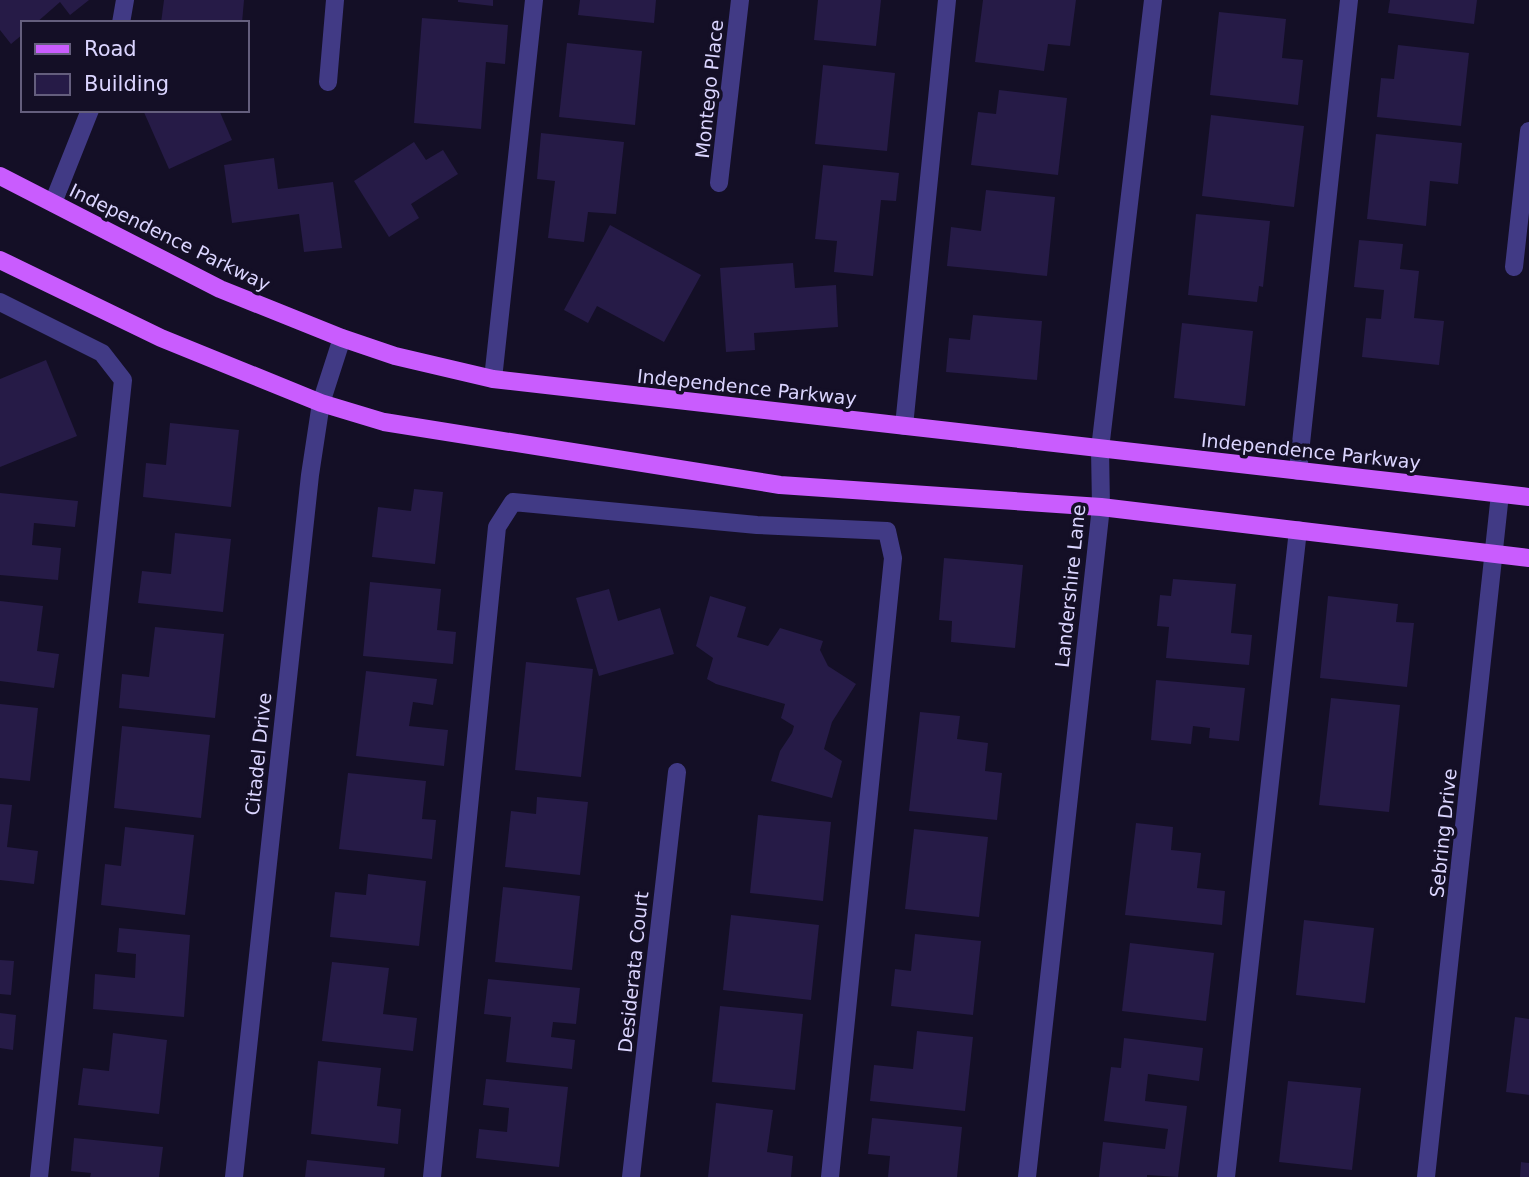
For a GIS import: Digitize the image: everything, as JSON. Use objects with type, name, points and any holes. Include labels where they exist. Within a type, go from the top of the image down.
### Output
[{"type":"main road","name":"Independence Parkway","points":[[0,176],[220,289],[342,338],[395,356],[493,379],[1529,497]]},
{"type":"main road","points":[[0,260],[161,338],[321,403],[384,422],[780,485],[1101,507],[1529,558]]},
{"type":"street","points":[[121,21],[125,0]]},
{"type":"street","points":[[328,82],[335,0]]},
{"type":"street","points":[[493,379],[534,0]]},
{"type":"street","name":"Montego Place","points":[[719,184],[740,0]]},
{"type":"street","points":[[904,426],[947,0]]},
{"type":"street","name":"Landershire Lane","points":[[1027,1177],[1101,507],[1100,449],[1153,0]]},
{"type":"street","points":[[1298,471],[1349,0]]},
{"type":"street","points":[[53,203],[89,112]]},
{"type":"street","points":[[1514,267],[1529,131]]},
{"type":"street","points":[[0,302],[102,353],[123,380],[39,1177]]},
{"type":"street","name":"Citadel Drive","points":[[234,1177],[308,489],[321,403],[342,338]]},
{"type":"street","name":"Sebring Drive","points":[[1426,1177],[1500,494]]},
{"type":"street","points":[[432,1177],[497,527],[513,502],[757,525],[887,531],[893,558],[830,1177]]},
{"type":"street","points":[[1226,1177],[1298,530]]},
{"type":"street","name":"Desiderata Court","points":[[631,1177],[677,772]]},
{"type":"building","points":[[0,0],[89,0],[70,15],[60,2],[38,21],[21,21],[21,36],[11,44],[0,30]]},
{"type":"building","points":[[164,0],[244,0],[242,21],[161,21]]},
{"type":"building","points":[[493,0],[493,6],[458,2]]},
{"type":"building","points":[[580,0],[656,0],[654,23],[578,15]]},
{"type":"building","points":[[818,0],[881,0],[876,46],[814,40]]},
{"type":"building","points":[[983,0],[1076,0],[1070,46],[1048,44],[1044,71],[975,62]]},
{"type":"building","points":[[1390,0],[1477,0],[1474,24],[1388,13]]},
{"type":"building","points":[[1219,12],[1286,19],[1282,58],[1303,60],[1298,105],[1210,95]]},
{"type":"building","points":[[422,18],[508,25],[505,64],[486,62],[481,129],[414,123]]},
{"type":"building","points":[[567,43],[642,51],[635,125],[559,117]]},
{"type":"building","points":[[1398,45],[1469,53],[1461,126],[1377,117],[1381,78],[1394,79]]},
{"type":"building","points":[[823,65],[895,73],[887,151],[815,144]]},
{"type":"building","points":[[999,90],[1067,98],[1058,175],[971,165],[978,112],[996,114]]},
{"type":"building","points":[[144,112],[220,112],[232,140],[169,169]]},
{"type":"building","points":[[1211,115],[1304,126],[1294,207],[1202,196]]},
{"type":"building","points":[[541,133],[624,142],[616,214],[588,212],[584,242],[548,238],[555,181],[537,179]]},
{"type":"building","points":[[1376,134],[1462,143],[1458,184],[1430,181],[1426,226],[1367,219]]},
{"type":"building","points":[[414,142],[426,160],[443,150],[458,174],[411,204],[419,218],[389,237],[354,181]]},
{"type":"building","points":[[274,158],[278,189],[333,182],[342,248],[304,252],[299,214],[232,223],[224,165]]},
{"type":"building","points":[[823,165],[899,173],[896,201],[881,200],[873,276],[834,272],[837,241],[815,239]]},
{"type":"building","points":[[986,190],[1055,197],[1047,276],[947,266],[951,227],[981,231]]},
{"type":"building","points":[[1196,214],[1270,221],[1263,287],[1259,286],[1257,302],[1188,295]]},
{"type":"building","points":[[610,225],[701,275],[664,342],[597,306],[588,323],[564,310]]},
{"type":"building","points":[[1359,240],[1403,244],[1400,269],[1419,271],[1414,318],[1444,321],[1439,365],[1362,357],[1366,318],[1381,319],[1384,290],[1354,287]]},
{"type":"building","points":[[793,263],[795,288],[836,285],[838,327],[754,333],[755,350],[726,352],[720,268]]},
{"type":"building","points":[[973,315],[1042,321],[1037,380],[946,372],[949,338],[970,340]]},
{"type":"building","points":[[1182,323],[1253,331],[1245,406],[1174,398]]},
{"type":"building","points":[[46,360],[77,436],[0,467],[0,379]]},
{"type":"building","points":[[170,423],[239,430],[231,507],[143,497],[146,463],[166,465]]},
{"type":"building","points":[[414,489],[443,492],[435,564],[372,557],[378,507],[411,511]]},
{"type":"building","points":[[0,493],[78,501],[75,527],[34,523],[32,545],[61,548],[58,580],[0,575]]},
{"type":"building","points":[[175,533],[231,539],[223,612],[138,603],[142,571],[171,574]]},
{"type":"building","points":[[944,558],[1023,565],[1015,648],[951,642],[952,621],[939,620]]},
{"type":"building","points":[[1173,579],[1236,584],[1231,633],[1252,635],[1249,665],[1166,658],[1169,627],[1157,626],[1160,595],[1171,596]]},
{"type":"building","points":[[370,582],[441,589],[437,630],[456,632],[453,664],[363,656]]},
{"type":"building","points":[[609,589],[618,621],[660,608],[674,654],[599,676],[576,598]]},
{"type":"building","points":[[710,596],[746,607],[737,637],[768,646],[780,628],[823,641],[820,650],[828,666],[856,684],[832,722],[824,749],[842,761],[832,798],[771,781],[780,751],[794,726],[781,718],[785,704],[707,679],[713,658],[696,646]]},
{"type":"building","points":[[1328,596],[1398,604],[1396,622],[1414,623],[1407,687],[1320,678]]},
{"type":"building","points":[[0,601],[43,606],[37,651],[59,654],[54,688],[0,681]]},
{"type":"building","points":[[155,627],[224,634],[215,718],[119,708],[122,674],[149,677]]},
{"type":"building","points":[[526,662],[593,669],[581,777],[515,770]]},
{"type":"building","points":[[366,671],[437,679],[433,705],[413,702],[409,726],[448,730],[444,766],[356,756]]},
{"type":"building","points":[[1156,680],[1245,688],[1239,741],[1209,738],[1210,728],[1193,726],[1191,744],[1151,740]]},
{"type":"building","points":[[1331,698],[1400,705],[1389,812],[1319,805]]},
{"type":"building","points":[[0,704],[38,708],[30,781],[0,778]]},
{"type":"building","points":[[920,712],[960,716],[957,739],[988,743],[985,771],[1002,773],[997,820],[909,811]]},
{"type":"building","points":[[122,726],[210,735],[201,818],[114,808]]},
{"type":"building","points":[[348,773],[426,781],[422,819],[436,820],[432,859],[339,849]]},
{"type":"building","points":[[537,797],[588,802],[580,875],[505,867],[511,811],[536,814]]},
{"type":"building","points":[[0,804],[12,805],[7,847],[38,851],[34,884],[0,880]]},
{"type":"building","points":[[758,815],[831,822],[823,901],[750,893]]},
{"type":"building","points":[[1136,823],[1173,827],[1171,850],[1201,853],[1197,888],[1225,891],[1222,925],[1125,915]]},
{"type":"building","points":[[125,827],[194,835],[185,915],[101,905],[105,864],[121,866]]},
{"type":"building","points":[[914,829],[988,837],[979,917],[905,909]]},
{"type":"building","points":[[368,874],[426,881],[419,946],[330,937],[335,892],[366,895]]},
{"type":"building","points":[[503,887],[580,896],[572,970],[495,962]]},
{"type":"building","points":[[731,915],[819,925],[811,1000],[723,990]]},
{"type":"building","points":[[1304,920],[1374,928],[1365,1003],[1296,995]]},
{"type":"building","points":[[119,928],[190,935],[184,1017],[93,1009],[95,974],[135,978],[136,954],[117,952]]},
{"type":"building","points":[[915,934],[981,941],[973,1015],[891,1006],[895,969],[911,971]]},
{"type":"building","points":[[1130,943],[1214,953],[1206,1021],[1122,1011]]},
{"type":"building","points":[[0,960],[14,961],[11,995],[0,994]]},
{"type":"building","points":[[332,962],[389,968],[383,1014],[417,1018],[413,1051],[322,1041]]},
{"type":"building","points":[[488,979],[580,988],[576,1024],[553,1022],[551,1037],[575,1040],[572,1069],[506,1062],[511,1017],[484,1014]]},
{"type":"building","points":[[720,1006],[803,1014],[795,1090],[712,1082]]},
{"type":"building","points":[[0,1013],[16,1015],[13,1050],[0,1048]]},
{"type":"building","points":[[1515,1017],[1529,1019],[1529,1095],[1506,1092]]},
{"type":"building","points":[[917,1031],[973,1037],[965,1111],[870,1101],[874,1065],[913,1069]]},
{"type":"building","points":[[113,1033],[167,1040],[159,1114],[78,1105],[83,1068],[109,1071]]},
{"type":"building","points":[[1124,1038],[1203,1048],[1199,1081],[1148,1074],[1145,1101],[1187,1106],[1178,1177],[1099,1177],[1103,1142],[1165,1149],[1168,1129],[1104,1121],[1111,1067],[1121,1068]]},
{"type":"building","points":[[318,1061],[381,1068],[377,1106],[401,1109],[398,1144],[311,1134]]},
{"type":"building","points":[[486,1079],[568,1087],[559,1167],[476,1158],[479,1129],[507,1132],[509,1108],[483,1105]]},
{"type":"building","points":[[1288,1081],[1361,1088],[1352,1170],[1279,1162]]},
{"type":"building","points":[[716,1103],[773,1110],[767,1152],[793,1156],[791,1177],[708,1177]]},
{"type":"building","points":[[872,1118],[962,1127],[957,1177],[888,1177],[890,1156],[868,1154]]},
{"type":"building","points":[[74,1138],[163,1147],[159,1177],[90,1177],[91,1173],[71,1171]]},
{"type":"building","points":[[307,1160],[385,1168],[384,1177],[305,1177]]},
{"type":"building","points":[[1521,1162],[1529,1163],[1529,1177],[1520,1177]]}]
